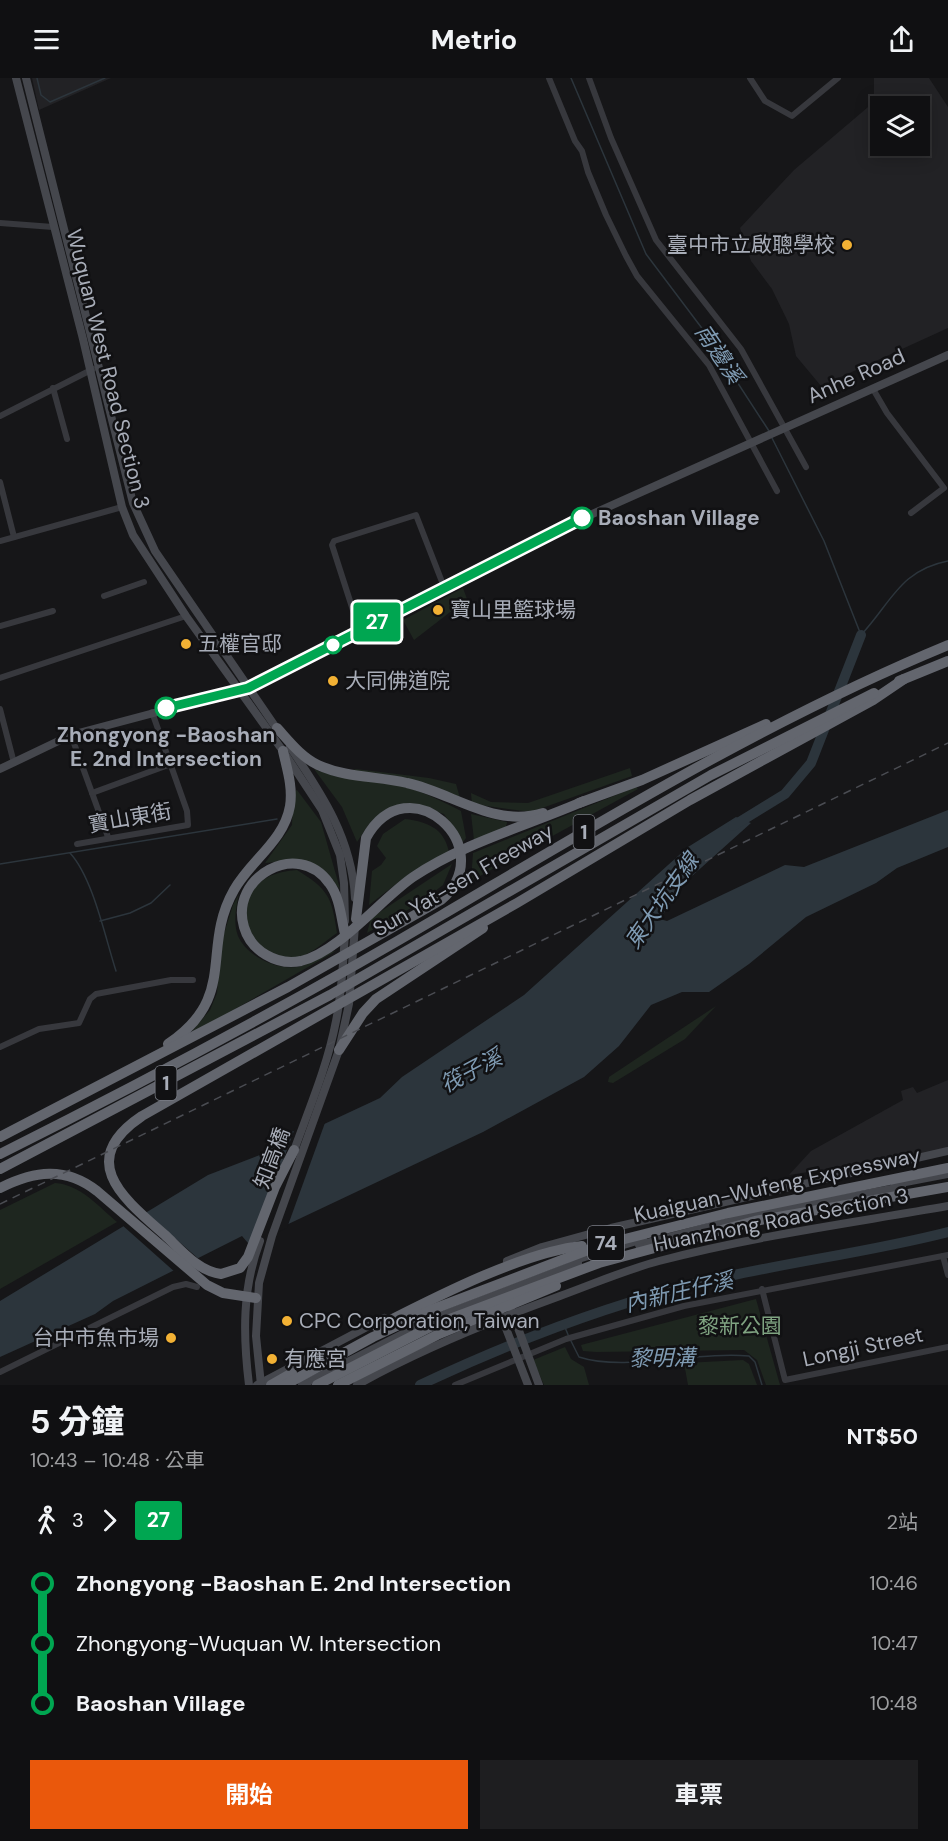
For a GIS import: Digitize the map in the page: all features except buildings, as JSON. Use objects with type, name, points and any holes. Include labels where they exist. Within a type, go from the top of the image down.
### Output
[{"type":"highway","name":"Sun Yat-sen Freeway","points":[[0,1154],[217,1042],[333,978],[623,809],[813,704],[948,645]]},
{"type":"highway","name":"Sun Yat-sen Freeway","points":[[0,1169],[330,995],[711,775],[799,734],[855,701],[948,661]]},
{"type":"highway","points":[[133,1214],[111,1173],[113,1148],[122,1131],[179,1093],[517,903],[799,734],[850,712],[904,679]]},
{"type":"highway","points":[[345,934],[336,894],[326,879],[311,868],[292,864],[273,867],[257,877],[249,887],[242,905],[243,925],[252,942],[267,955],[285,962],[298,961],[321,953],[335,942],[372,912],[413,877],[450,858],[584,801],[642,780],[751,729],[802,710]]},
{"type":"highway","points":[[277,728],[302,755],[317,765],[341,773],[408,783],[496,815],[538,815],[584,801]]},
{"type":"highway","points":[[130,1070],[188,1031],[210,997],[220,926],[234,890],[274,840],[284,824],[290,807],[291,788],[283,751]]},
{"type":"highway","points":[[0,1137],[332,963],[447,895],[457,876],[460,857],[456,838],[446,822],[424,810],[406,808],[388,814],[372,827],[366,838],[356,919]]},
{"type":"highway","points":[[339,1050],[363,1013],[376,999],[517,903]]},
{"type":"highway","points":[[197,1270],[229,1273],[244,1264],[254,1248],[275,1187],[294,1150]]},
{"type":"highway","name":"Kuaiguan-Wufeng Expressway","points":[[285,1385],[373,1337],[431,1310],[601,1245],[728,1213],[948,1168]]},
{"type":"highway","points":[[0,1188],[31,1174],[64,1174],[92,1186],[133,1214],[223,1293],[251,1298]]},
{"type":"highway","name":"Kuaiguan-Wufeng Expressway","points":[[317,1385],[434,1325],[599,1263],[755,1221],[948,1187]]},
{"type":"highway","points":[[262,1384],[311,1363],[398,1317],[522,1262],[558,1250],[601,1245]]},
{"type":"highway","points":[[338,1385],[465,1322],[578,1278],[599,1263]]},
{"type":"main road","name":"Wuquan West Road Section 3","points":[[16,78],[122,507],[133,535],[186,616],[277,728],[319,789],[341,832],[354,876],[356,919],[349,1004],[339,1050],[323,1085]]},
{"type":"main road","name":"Wuquan West Road Section 3","points":[[26,78],[133,503],[146,534],[283,751],[309,788],[332,830],[344,883],[345,934],[336,1019],[323,1085]]},
{"type":"main road","name":"Anhe Road","points":[[0,770],[71,735],[244,689],[561,528],[948,355]]},
{"type":"main road","name":"知高橋","points":[[294,1150],[323,1085]]},
{"type":"main road","name":"知高橋","points":[[251,1298],[323,1085]]},
{"type":"main road","name":"Huanzhong Road Section 3","points":[[262,1384],[367,1326],[483,1271],[542,1247],[610,1227],[948,1151]]},
{"type":"main road","name":"Huanzhong Road Section 3","points":[[294,1385],[375,1341],[492,1293],[571,1265],[753,1215],[948,1176]]},
{"type":"main road","name":"Huanzhong Road Section 3","points":[[357,1385],[387,1368],[514,1317],[595,1281],[658,1261],[740,1243],[948,1206]]},
{"type":"main road","points":[[249,1385],[244,1348],[251,1298],[254,1248]]},
{"type":"main road","points":[[493,1267],[539,1385]]},
{"type":"main road","points":[[483,1271],[528,1385]]},
{"type":"main road","name":"Huanzhong Road Section 3","points":[[302,1385],[413,1328],[492,1293]]},
{"type":"main road","points":[[251,1298],[262,1384]]},
{"type":"street","points":[[549,78],[575,141],[582,151],[601,204],[637,276],[709,366],[777,490]]},
{"type":"street","points":[[589,78],[611,138],[656,240],[741,350],[782,429],[806,467]]},
{"type":"street","points":[[750,78],[765,101],[792,116],[838,78]]},
{"type":"street","points":[[0,223],[53,227]]},
{"type":"street","points":[[0,416],[99,367]]},
{"type":"street","points":[[53,388],[67,439]]},
{"type":"street","points":[[873,389],[887,413],[944,488],[911,513]]},
{"type":"street","points":[[0,482],[14,537]]},
{"type":"street","points":[[0,541],[122,507]]},
{"type":"street","points":[[360,632],[332,545],[334,541],[416,515],[444,587]]},
{"type":"street","points":[[104,596],[144,582]]},
{"type":"street","points":[[0,626],[53,611]]},
{"type":"street","points":[[0,678],[186,616]]},
{"type":"street","points":[[0,709],[14,763]]},
{"type":"street","points":[[92,792],[171,764],[152,712]]},
{"type":"street","points":[[71,735],[108,837]]},
{"type":"street","name":"寶山東街","points":[[77,844],[188,825],[187,811],[171,764]]},
{"type":"street","points":[[0,1047],[39,1029],[79,1023],[90,999],[96,994],[171,980],[194,980]]},
{"type":"street","points":[[454,1385],[526,1349],[684,1306],[762,1289],[946,1256],[948,1275]]},
{"type":"street","points":[[0,1372],[173,1287],[186,1284],[197,1287]]},
{"type":"street","name":"Longji Street","points":[[762,1289],[785,1380],[948,1347]]},
{"type":"shaded area","points":[[32,78],[111,78],[39,110]]},
{"type":"shaded area","name":"臺中市立啟聰學校","points":[[874,78],[929,78],[948,107],[948,328],[821,386],[796,356],[789,324],[772,289],[751,261],[740,228],[794,170],[870,105],[870,156],[930,156],[930,96],[874,96]]},
{"type":"shaded area","points":[[948,1080],[948,1150],[789,1175],[811,1151],[903,1100],[901,1091],[913,1087],[917,1093]]},
{"type":"green space","name":"寶山里籃球場","points":[[463,588],[467,599],[414,640],[403,620]]},
{"type":"green space","points":[[630,768],[632,776],[531,812],[472,804],[471,793],[491,802],[528,803]]},
{"type":"green space","points":[[314,769],[342,777],[397,785],[435,798],[461,811],[466,838],[463,842],[444,814],[407,803],[384,813],[369,824],[357,842],[342,807]]},
{"type":"green space","points":[[353,770],[429,778],[456,784],[460,798]]},
{"type":"green space","points":[[636,787],[638,789],[471,881],[473,853]]},
{"type":"green space","points":[[297,790],[321,822],[340,889],[315,868],[298,862],[265,863],[292,825],[293,792]]},
{"type":"green space","points":[[471,814],[507,822],[506,827],[474,840]]},
{"type":"green space","points":[[405,819],[428,824],[434,828],[443,837],[449,852],[409,874],[369,905],[372,871],[386,858],[377,846],[383,834]]},
{"type":"green space","points":[[452,864],[443,885],[418,904],[367,933],[371,918]]},
{"type":"green space","points":[[297,870],[316,883],[327,895],[337,933],[311,952],[293,958],[275,955],[260,946],[250,932],[246,916],[248,900],[256,886],[273,875]]},
{"type":"green space","points":[[239,894],[236,931],[242,944],[256,956],[274,965],[293,967],[302,966],[336,951],[188,1036],[210,1010],[217,993],[221,943],[233,905]]},
{"type":"green space","points":[[716,1006],[685,1039],[613,1083],[608,1082],[609,1077]]},
{"type":"green space","points":[[55,1183],[81,1192],[117,1222],[0,1289],[0,1210]]},
{"type":"green space","name":"黎新公園","points":[[756,1299],[780,1385],[766,1385],[757,1360],[744,1350],[596,1352],[583,1351],[581,1345]]},
{"type":"green space","points":[[565,1347],[571,1359],[584,1367],[589,1385],[544,1385],[533,1360]]},
{"type":"green space","name":"黎新公園","points":[[743,1360],[749,1364],[757,1385],[688,1385],[684,1363]]},
{"type":"water","name":"筏子溪","points":[[948,810],[948,847],[897,868],[876,883],[806,917],[749,964],[709,992],[682,992],[651,1005],[619,1046],[584,1077],[483,1132],[248,1243],[242,1236],[113,1301],[95,1314],[0,1357],[0,1301],[208,1175],[265,1153],[282,1135],[306,1127],[320,1126],[380,1098],[402,1077],[524,995],[688,847],[736,817],[751,823],[682,885],[660,919],[667,921],[785,865],[804,867]]},
{"type":"pier","points":[[326,1120],[287,1228],[252,1244],[295,1128]]},
{"type":"pier","points":[[145,1212],[200,1260],[176,1273],[122,1225]]},
{"type":"waterway","points":[[37,78],[41,95],[50,102],[105,78]]},
{"type":"waterway","name":"南邊溪","points":[[571,78],[646,254],[704,331],[769,431]]},
{"type":"waterway","name":"南邊溪","points":[[772,438],[824,541],[861,635],[907,580],[932,565],[948,561]]},
{"type":"waterway","name":"東大坑支線","points":[[733,826],[785,794],[811,763],[861,635]]},
{"type":"waterway","points":[[0,864],[277,819]]},
{"type":"waterway","points":[[70,853],[92,892],[116,971]]},
{"type":"waterway","points":[[100,921],[130,913],[151,903],[170,885]]},
{"type":"waterway","name":"內新庄仔溪","points":[[420,1385],[556,1327],[627,1303],[729,1276],[948,1232]]},
{"type":"waterway","name":"黎明溝","points":[[564,1325],[569,1337]]},
{"type":"waterway","name":"黎明溝","points":[[571,1341],[579,1357],[597,1361],[639,1362],[707,1356],[749,1356],[755,1362],[762,1385]]},
{"type":"railway","points":[[0,1204],[948,743]]},
{"type":"bus line","name":"27","points":[[166,708],[248,688],[582,518]]},
{"type":"place","name":"臺中市立啟聰學校","points":[[847,245]]},
{"type":"place","name":"Baoshan Village","points":[[582,518]]},
{"type":"place","name":"寶山里籃球場","points":[[438,610]]},
{"type":"place","name":"五權官邸","points":[[186,644]]},
{"type":"place","name":"大同佛道院","points":[[333,681]]},
{"type":"place","name":"Zhongyong -Baoshan E. 2nd Intersection","points":[[166,708]]},
{"type":"place","name":"CPC Corporation, Taiwan","points":[[287,1321]]},
{"type":"place","name":"台中市魚市場","points":[[171,1338]]},
{"type":"place","name":"有應宮","points":[[272,1359]]}]
